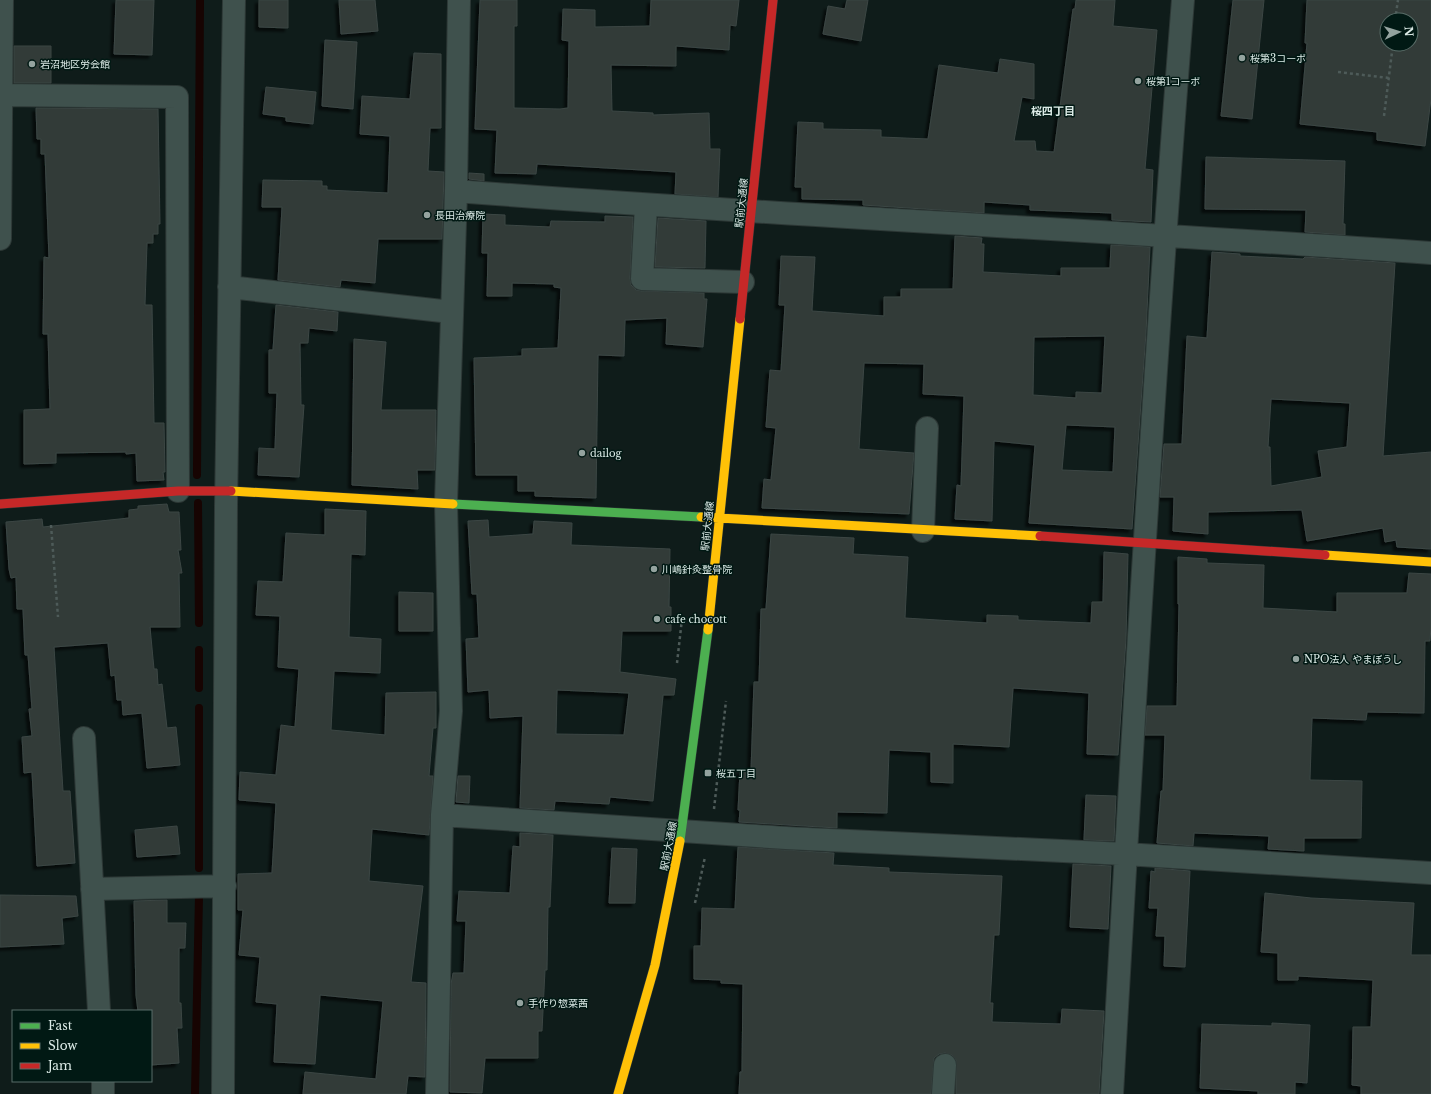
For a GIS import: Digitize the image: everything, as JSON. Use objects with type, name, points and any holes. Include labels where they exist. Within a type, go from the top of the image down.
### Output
[{"type":"street","points":[[0,239],[2,0]]},
{"type":"street","points":[[223,1094],[226,491],[234,0]]},
{"type":"street","points":[[437,1094],[442,814],[452,711],[446,503],[456,191],[459,0]]},
{"type":"street","name":"駅前大通線","points":[[618,1094],[653,972],[682,830],[706,646],[773,0]]},
{"type":"street","points":[[1112,1094],[1125,854],[1145,542],[1165,235],[1183,0]]},
{"type":"street","points":[[1,95],[177,97],[178,491]]},
{"type":"street","points":[[456,191],[646,206],[1165,235],[1431,253]]},
{"type":"street","points":[[646,206],[642,278],[743,282]]},
{"type":"street","points":[[229,287],[451,312]]},
{"type":"street","points":[[922,531],[927,428]]},
{"type":"street","points":[[0,504],[178,491],[226,491],[719,520],[1145,542],[1431,562]]},
{"type":"street","points":[[84,738],[99,1010]]},
{"type":"street","points":[[442,814],[786,838],[1125,854],[1431,873]]},
{"type":"street","points":[[92,889],[225,886]]},
{"type":"street","points":[[943,1094],[945,1065]]},
{"type":"street","points":[[103,1082],[103,1094]]},
{"type":"path","points":[[1396,12],[1398,0]]},
{"type":"path","points":[[1384,116],[1392,52]]},
{"type":"path","points":[[1338,72],[1389,78]]},
{"type":"path","points":[[49,501],[58,617]]},
{"type":"path","points":[[676,668],[682,615]]},
{"type":"building","points":[[116,0],[154,0],[152,55],[114,54]]},
{"type":"building","points":[[259,0],[288,0],[288,28],[259,27]]},
{"type":"building","points":[[339,0],[375,0],[378,31],[341,34]]},
{"type":"building","points":[[480,0],[517,0],[517,26],[514,26],[514,108],[560,109],[568,108],[569,41],[562,40],[563,9],[595,10],[595,27],[650,26],[651,0],[739,0],[736,26],[730,25],[729,50],[676,46],[676,66],[611,65],[612,111],[653,113],[653,115],[709,113],[710,149],[720,149],[718,197],[675,194],[676,172],[537,164],[536,174],[495,173],[497,130],[475,129]]},
{"type":"building","points":[[847,0],[868,0],[861,41],[823,34],[828,6],[845,9]]},
{"type":"building","points":[[1076,0],[1115,0],[1113,26],[1157,30],[1145,169],[1153,170],[1151,222],[1112,220],[1112,213],[1030,210],[1030,205],[984,202],[984,213],[863,205],[863,200],[802,199],[802,187],[795,187],[798,122],[823,123],[823,129],[881,130],[881,137],[928,139],[939,65],[998,73],[1000,59],[1034,64],[1034,99],[1022,97],[1014,141],[1035,141],[1036,151],[1054,152],[1073,9],[1075,9]]},
{"type":"building","name":"桜第3コーポ","points":[[1233,0],[1264,0],[1252,119],[1221,116]]},
{"type":"building","points":[[1307,0],[1431,0],[1431,99],[1425,146],[1377,140],[1377,132],[1300,124],[1307,43],[1305,43]]},
{"type":"building","points":[[325,40],[357,42],[353,109],[322,106]]},
{"type":"building","name":"岩沼地区労会館","points":[[14,46],[51,46],[51,83],[14,83]]},
{"type":"building","points":[[414,53],[441,54],[441,128],[430,128],[428,171],[444,172],[442,239],[378,239],[375,283],[341,280],[340,287],[278,280],[282,207],[262,207],[263,180],[322,181],[322,186],[327,186],[327,190],[388,193],[390,136],[360,134],[362,96],[410,99]]},
{"type":"building","points":[[266,87],[316,92],[313,124],[286,121],[286,117],[263,114]]},
{"type":"building","points":[[36,108],[158,109],[160,224],[158,224],[158,234],[153,234],[153,243],[147,243],[145,305],[152,305],[154,423],[164,423],[164,480],[137,481],[136,453],[56,453],[56,463],[24,464],[24,410],[50,409],[48,334],[43,334],[44,257],[49,258],[45,154],[41,154],[41,139],[37,139]]},
{"type":"building","points":[[1206,157],[1345,161],[1343,224],[1345,224],[1345,235],[1305,232],[1306,210],[1205,209]]},
{"type":"building","points":[[469,173],[484,174],[484,181],[469,179]]},
{"type":"building","points":[[483,214],[505,215],[505,225],[550,227],[551,221],[605,222],[605,216],[633,217],[630,278],[631,285],[636,290],[642,291],[704,293],[704,299],[707,299],[703,347],[666,344],[667,318],[625,320],[624,356],[598,355],[596,498],[535,496],[535,491],[518,491],[518,475],[476,475],[474,358],[522,356],[522,349],[558,348],[561,288],[554,287],[554,284],[512,283],[512,296],[487,296],[488,253],[482,253]]},
{"type":"building","points":[[658,218],[706,221],[705,268],[655,267]]},
{"type":"building","points":[[955,236],[982,238],[981,244],[984,244],[983,272],[1061,276],[1061,268],[1110,268],[1111,245],[1150,247],[1146,333],[1132,529],[1029,523],[1035,445],[994,441],[992,521],[955,519],[957,485],[961,486],[964,396],[923,394],[924,364],[864,363],[859,449],[914,453],[909,514],[762,508],[764,479],[771,480],[776,428],[766,427],[770,370],[781,371],[785,305],[779,305],[781,256],[815,257],[812,311],[884,316],[884,297],[901,297],[901,289],[953,289]],"holes":[[[1105,336],[1102,393],[1076,392],[1076,398],[1033,395],[1034,337]],[[1066,425],[1115,427],[1113,472],[1062,470]]]},
{"type":"building","points":[[1212,252],[1240,254],[1240,256],[1303,259],[1305,257],[1395,263],[1383,456],[1431,452],[1431,549],[1397,547],[1396,540],[1385,542],[1383,528],[1307,541],[1302,510],[1208,512],[1208,534],[1173,531],[1174,497],[1160,497],[1164,444],[1182,444],[1187,336],[1207,338]],"holes":[[[1271,399],[1350,403],[1347,447],[1318,451],[1322,477],[1271,486],[1270,447],[1268,447]]]},
{"type":"building","points":[[276,305],[338,312],[337,331],[309,328],[308,343],[300,343],[301,405],[304,405],[299,477],[258,475],[259,448],[275,449],[277,393],[269,393],[269,350],[273,350]]},
{"type":"building","points":[[354,339],[386,342],[381,410],[436,410],[435,470],[417,470],[418,489],[352,485]]},
{"type":"building","points":[[167,504],[169,512],[179,512],[181,550],[178,550],[182,573],[179,573],[180,627],[150,627],[154,669],[157,669],[158,685],[162,684],[167,728],[176,727],[180,765],[147,768],[142,713],[123,715],[122,700],[117,700],[115,675],[111,676],[108,643],[54,647],[63,791],[70,791],[75,863],[37,866],[32,772],[24,773],[22,737],[32,736],[29,709],[32,709],[28,655],[25,655],[23,609],[17,609],[16,577],[11,578],[9,569],[6,522],[42,519],[43,527],[129,518],[129,510],[138,509],[138,506]]},
{"type":"building","points":[[325,509],[366,511],[365,555],[351,554],[349,637],[381,639],[380,673],[334,671],[331,730],[385,735],[386,693],[436,692],[436,728],[433,728],[429,776],[433,776],[429,835],[372,829],[369,881],[423,886],[411,982],[426,983],[425,1077],[408,1076],[406,1094],[303,1094],[305,1072],[376,1079],[383,1001],[320,995],[315,1064],[274,1062],[277,1004],[256,1002],[260,957],[239,955],[243,910],[238,910],[238,874],[272,873],[276,803],[239,800],[240,772],[276,775],[281,725],[295,727],[299,669],[278,667],[280,616],[256,615],[258,581],[283,582],[286,533],[325,535]]},
{"type":"building","points":[[488,520],[489,537],[533,534],[534,521],[572,523],[571,545],[670,549],[669,607],[671,607],[671,631],[622,631],[620,672],[676,679],[674,695],[663,695],[653,801],[610,797],[609,804],[555,801],[554,810],[520,808],[523,716],[490,718],[489,690],[468,692],[466,639],[479,638],[477,594],[472,594],[468,521]],"holes":[[[557,690],[629,693],[624,735],[556,734]]]},
{"type":"building","points":[[771,534],[854,538],[853,554],[908,557],[905,618],[987,623],[987,615],[1018,616],[1018,620],[1091,623],[1092,602],[1103,602],[1104,552],[1128,554],[1126,639],[1118,755],[1087,754],[1089,693],[1013,688],[1009,747],[953,744],[953,783],[931,782],[931,752],[889,750],[887,813],[837,812],[837,828],[739,822],[740,810],[738,810],[740,771],[751,771],[754,682],[759,682],[761,609],[766,609]]},
{"type":"building","points":[[1178,557],[1207,559],[1207,563],[1264,565],[1263,608],[1337,612],[1337,593],[1407,593],[1409,573],[1431,574],[1430,641],[1425,641],[1424,713],[1367,712],[1366,720],[1312,718],[1310,780],[1362,781],[1361,838],[1304,838],[1304,851],[1268,849],[1269,836],[1194,833],[1193,846],[1157,843],[1161,791],[1163,791],[1165,735],[1145,735],[1147,706],[1177,706],[1179,604]]},
{"type":"building","points":[[399,592],[433,593],[433,631],[399,631]]},
{"type":"building","points":[[458,776],[470,776],[469,803],[456,802]]},
{"type":"building","points":[[1086,795],[1116,796],[1114,841],[1084,840]]},
{"type":"building","points":[[177,826],[180,854],[137,857],[135,830]]},
{"type":"building","points":[[520,833],[553,835],[550,907],[548,907],[547,970],[545,970],[542,1031],[538,1031],[538,1058],[485,1058],[482,1093],[450,1092],[451,984],[453,973],[464,973],[466,921],[457,921],[459,891],[510,893],[513,846],[520,847]]},
{"type":"building","points":[[738,847],[834,853],[833,865],[889,868],[889,872],[1002,876],[999,935],[994,935],[990,1003],[993,1003],[992,1022],[1061,1024],[1062,1009],[1104,1011],[1099,1094],[956,1094],[956,1060],[952,1055],[945,1053],[939,1054],[934,1058],[931,1094],[739,1094],[740,1072],[742,1072],[743,984],[721,983],[721,980],[694,979],[694,946],[701,946],[702,908],[735,909]]},
{"type":"building","points":[[612,848],[637,849],[635,903],[609,903]]},
{"type":"building","points":[[1073,864],[1111,866],[1108,929],[1070,927]]},
{"type":"building","points":[[1155,868],[1190,871],[1185,967],[1164,966],[1165,936],[1156,936],[1158,908],[1149,908],[1151,871],[1155,872]]},
{"type":"building","points":[[1265,893],[1311,898],[1414,903],[1411,955],[1431,955],[1431,1094],[1361,1094],[1361,1086],[1352,1085],[1353,1027],[1371,1027],[1373,980],[1298,976],[1298,980],[1278,980],[1278,953],[1261,952]]},
{"type":"building","points":[[0,895],[76,896],[78,916],[62,918],[64,944],[0,947]]},
{"type":"building","points":[[167,900],[167,923],[186,923],[185,948],[179,948],[179,1003],[181,1003],[182,1028],[177,1028],[179,1063],[152,1065],[152,1010],[138,1010],[136,995],[134,901]]},
{"type":"building","points":[[1272,1023],[1310,1025],[1307,1083],[1295,1082],[1295,1094],[1258,1094],[1258,1091],[1200,1088],[1202,1024],[1272,1026]]},
{"type":"waterway","points":[[197,475],[200,0]]},
{"type":"waterway","points":[[198,503],[199,623]]},
{"type":"waterway","points":[[199,650],[199,688]]},
{"type":"waterway","points":[[199,708],[199,868]]},
{"type":"waterway","points":[[195,1094],[199,896]]},
{"type":"traffic: fast","points":[[453,504],[701,517]]},
{"type":"traffic: fast","points":[[680,841],[708,630]]},
{"type":"traffic: slow","points":[[708,630],[740,319]]},
{"type":"traffic: slow","points":[[231,491],[453,504]]},
{"type":"traffic: slow","points":[[701,517],[1040,536]]},
{"type":"traffic: slow","points":[[1325,555],[1431,562]]},
{"type":"traffic: slow","points":[[618,1094],[655,965],[680,841]]},
{"type":"traffic: jam","points":[[740,319],[773,0]]},
{"type":"traffic: jam","points":[[0,504],[178,491],[231,491]]},
{"type":"traffic: jam","points":[[1040,536],[1325,555]]},
{"type":"place","name":"桜第3コーポ","points":[[1242,58]]},
{"type":"place","name":"岩沼地区労会館","points":[[32,64]]},
{"type":"place","name":"桜第1コーポ","points":[[1138,81]]},
{"type":"place","name":"長田治療院","points":[[427,215]]},
{"type":"place","name":"dailog","points":[[582,453]]},
{"type":"place","name":"川嶋針灸整骨院","points":[[654,569]]},
{"type":"place","name":"cafe chocott","points":[[657,619]]},
{"type":"place","name":"NPO法人 やまぼうし","points":[[1296,659]]},
{"type":"place","name":"桜五丁目","points":[[708,773]]},
{"type":"place","name":"手作り惣菜茜","points":[[520,1003]]},
{"type":"district","name":"桜四丁目","points":[[1053,111]]}]
